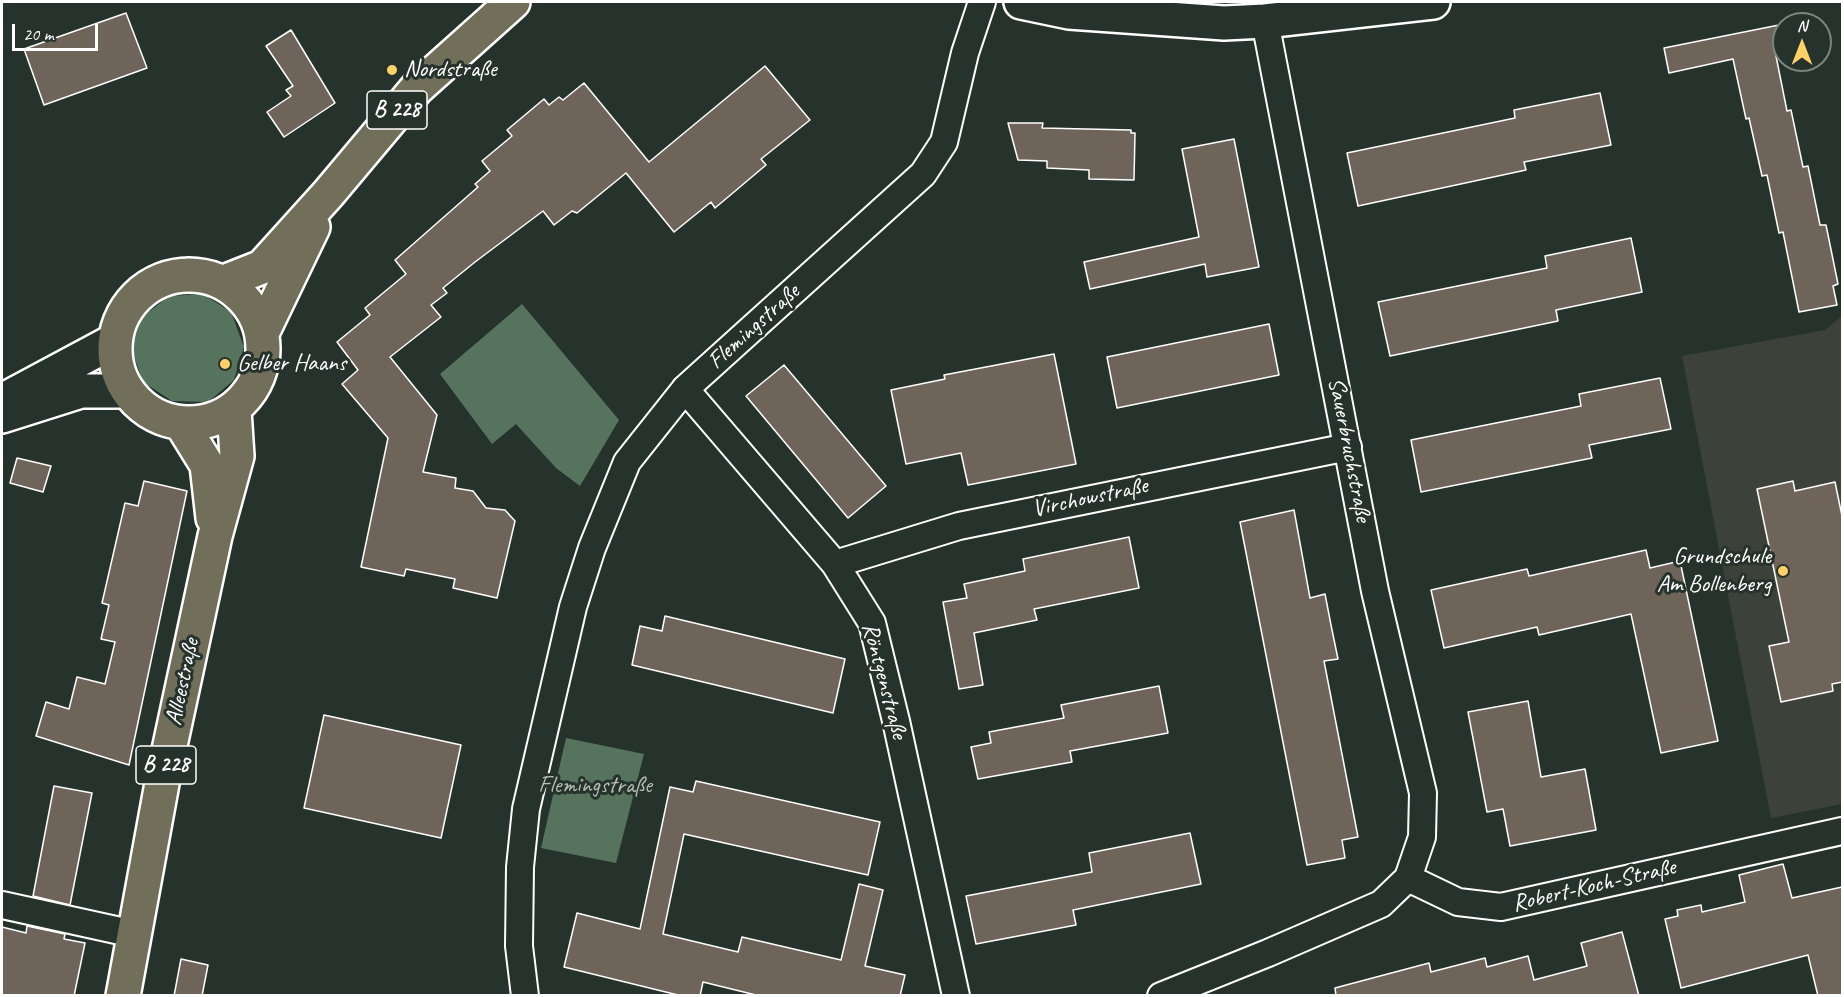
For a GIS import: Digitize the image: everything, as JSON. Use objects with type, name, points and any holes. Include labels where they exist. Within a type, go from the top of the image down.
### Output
[{"type":"main road","name":"B 228","points":[[224,282],[262,267],[328,194],[417,88],[513,2]]},
{"type":"main road","points":[[1021,2],[1081,13],[1196,22],[1265,21],[1433,2]]},
{"type":"main road","name":"B 228","points":[[263,331],[249,303],[224,282],[187,274],[151,283],[125,308],[112,342],[115,370],[127,392],[149,413],[181,423],[209,420],[234,410],[252,389],[263,362],[263,331],[328,194]]},
{"type":"main road","points":[[2,401],[112,342]]},
{"type":"main road","points":[[2,416],[81,391],[127,392]]},
{"type":"main road","name":"Alleestraße","points":[[123,996],[163,778],[215,536],[237,456],[234,410]]},
{"type":"main road","name":"Alleestraße","points":[[181,423],[207,465],[215,536]]},
{"type":"street","name":"Flemingstraße","points":[[525,996],[519,946],[520,867],[526,809],[573,607],[592,548],[627,462],[685,389],[923,174],[944,142],[965,53],[982,2]]},
{"type":"street","name":"Sauerbruchstraße","points":[[1265,21],[1376,591],[1423,793],[1422,837],[1408,878]]},
{"type":"street","name":"Röntgenstraße","points":[[685,389],[835,564],[872,623],[956,996]]},
{"type":"street","name":"Virchowstraße","points":[[835,564],[959,526],[1348,447]]},
{"type":"street","name":"Robert-Koch-Straße","points":[[1408,878],[1458,902],[1501,907],[1842,831]]},
{"type":"street","points":[[1161,996],[1381,904],[1408,878]]},
{"type":"street","points":[[2,905],[134,934]]},
{"type":"shaded area","name":"Grundschule Am Bollenberg","points":[[1842,316],[1842,804],[1771,818],[1682,356],[1825,330]]},
{"type":"green space","points":[[203,294],[231,312],[244,347],[234,380],[208,402],[172,401],[143,382],[131,348],[141,318],[169,296]]},
{"type":"green space","points":[[522,304],[619,420],[580,486],[556,468],[516,424],[492,444],[440,374]]},
{"type":"green space","name":"Flemingstraße","points":[[566,738],[644,754],[616,863],[541,848]]},
{"type":"building","points":[[126,13],[147,68],[44,105],[24,49]]},
{"type":"building","points":[[1772,26],[1772,72],[1779,72],[1787,111],[1791,110],[1803,167],[1808,166],[1820,225],[1826,225],[1838,284],[1833,286],[1837,305],[1799,312],[1783,232],[1779,233],[1767,175],[1762,176],[1749,118],[1746,119],[1733,59],[1669,73],[1664,48]]},
{"type":"building","points":[[291,30],[335,103],[284,137],[267,112],[291,96],[286,90],[293,86],[266,46]]},
{"type":"building","points":[[765,66],[810,120],[761,159],[766,165],[715,208],[711,202],[674,232],[626,173],[577,213],[572,211],[554,225],[543,211],[443,288],[447,293],[431,305],[441,317],[390,357],[437,415],[423,472],[456,478],[455,488],[473,491],[486,508],[505,510],[515,521],[497,598],[453,588],[455,579],[406,569],[404,576],[361,567],[388,438],[342,384],[358,370],[337,342],[370,315],[365,308],[406,274],[395,260],[478,187],[475,184],[490,171],[482,161],[512,136],[507,130],[544,99],[549,105],[559,97],[563,100],[584,83],[649,162]]},
{"type":"building","points":[[1600,93],[1611,145],[1524,162],[1526,170],[1358,206],[1347,153],[1515,118],[1514,110]]},
{"type":"building","points":[[1008,123],[1043,123],[1042,128],[1131,130],[1131,133],[1135,133],[1134,180],[1089,179],[1089,170],[1047,168],[1047,161],[1018,160]]},
{"type":"building","points":[[1234,139],[1259,267],[1207,277],[1205,264],[1090,289],[1084,262],[1199,237],[1182,149]]},
{"type":"building","points":[[1631,238],[1642,292],[1556,310],[1558,321],[1390,356],[1378,302],[1547,268],[1545,256]]},
{"type":"building","points":[[1269,324],[1279,375],[1117,408],[1107,357]]},
{"type":"building","points":[[1054,354],[1076,464],[968,485],[961,453],[906,464],[891,390],[945,379],[944,375]]},
{"type":"building","points":[[784,365],[886,486],[848,518],[746,396]]},
{"type":"building","points":[[1660,378],[1671,429],[1589,445],[1592,458],[1421,492],[1411,440],[1581,406],[1579,394]]},
{"type":"building","points":[[17,458],[51,466],[43,492],[10,483]]},
{"type":"building","points":[[144,481],[187,491],[129,765],[36,736],[46,702],[69,709],[77,677],[105,684],[115,642],[101,639],[109,605],[102,603],[125,503],[138,506]]},
{"type":"building","points":[[1793,481],[1795,491],[1835,482],[1842,516],[1842,682],[1832,684],[1833,691],[1781,702],[1769,646],[1789,642],[1757,489]]},
{"type":"building","points":[[1294,510],[1310,598],[1325,594],[1338,659],[1324,661],[1358,837],[1342,840],[1345,858],[1307,865],[1240,522]]},
{"type":"building","points":[[1129,537],[1139,588],[1034,609],[1037,620],[974,633],[983,685],[959,689],[943,602],[967,598],[964,584],[1025,571],[1023,559]]},
{"type":"building","points":[[1646,550],[1650,568],[1680,561],[1718,741],[1661,753],[1631,614],[1539,635],[1537,627],[1444,648],[1431,590],[1527,569],[1529,576]]},
{"type":"building","points":[[665,616],[845,659],[833,713],[632,665],[640,626],[662,631]]},
{"type":"building","points":[[1159,686],[1168,733],[1070,751],[1072,762],[978,779],[971,747],[991,743],[989,732],[1064,718],[1061,705]]},
{"type":"building","points":[[1528,701],[1541,777],[1585,769],[1596,830],[1510,846],[1503,809],[1487,812],[1468,712]]},
{"type":"building","points":[[324,715],[461,745],[441,838],[304,808]]},
{"type":"building","points":[[696,781],[880,822],[868,875],[684,834],[663,934],[738,952],[742,937],[841,960],[859,884],[883,890],[865,966],[905,975],[900,996],[760,996],[703,982],[700,996],[682,996],[564,967],[577,913],[640,929],[670,787],[693,792]]},
{"type":"building","points":[[54,786],[92,793],[70,905],[33,896]]},
{"type":"building","points":[[1190,833],[1201,884],[1073,910],[1076,925],[976,944],[966,896],[1092,872],[1089,853]]},
{"type":"building","points":[[1783,864],[1792,898],[1842,887],[1842,996],[1818,996],[1808,955],[1681,988],[1665,919],[1678,916],[1677,910],[1701,905],[1702,912],[1745,902],[1739,875]]},
{"type":"building","points":[[27,926],[65,934],[64,939],[85,943],[74,996],[2,996],[2,927],[26,933]]},
{"type":"building","points":[[1622,932],[1639,996],[1336,996],[1335,988],[1429,963],[1431,972],[1485,958],[1487,967],[1528,956],[1534,980],[1587,966],[1581,943]]},
{"type":"building","points":[[181,959],[208,965],[202,996],[174,996]]},
{"type":"place","name":"Nordstraße","points":[[392,70]]},
{"type":"place","name":"Gelber Haans","points":[[225,364]]},
{"type":"place","name":"Grundschule Am Bollenberg","points":[[1783,571]]}]
